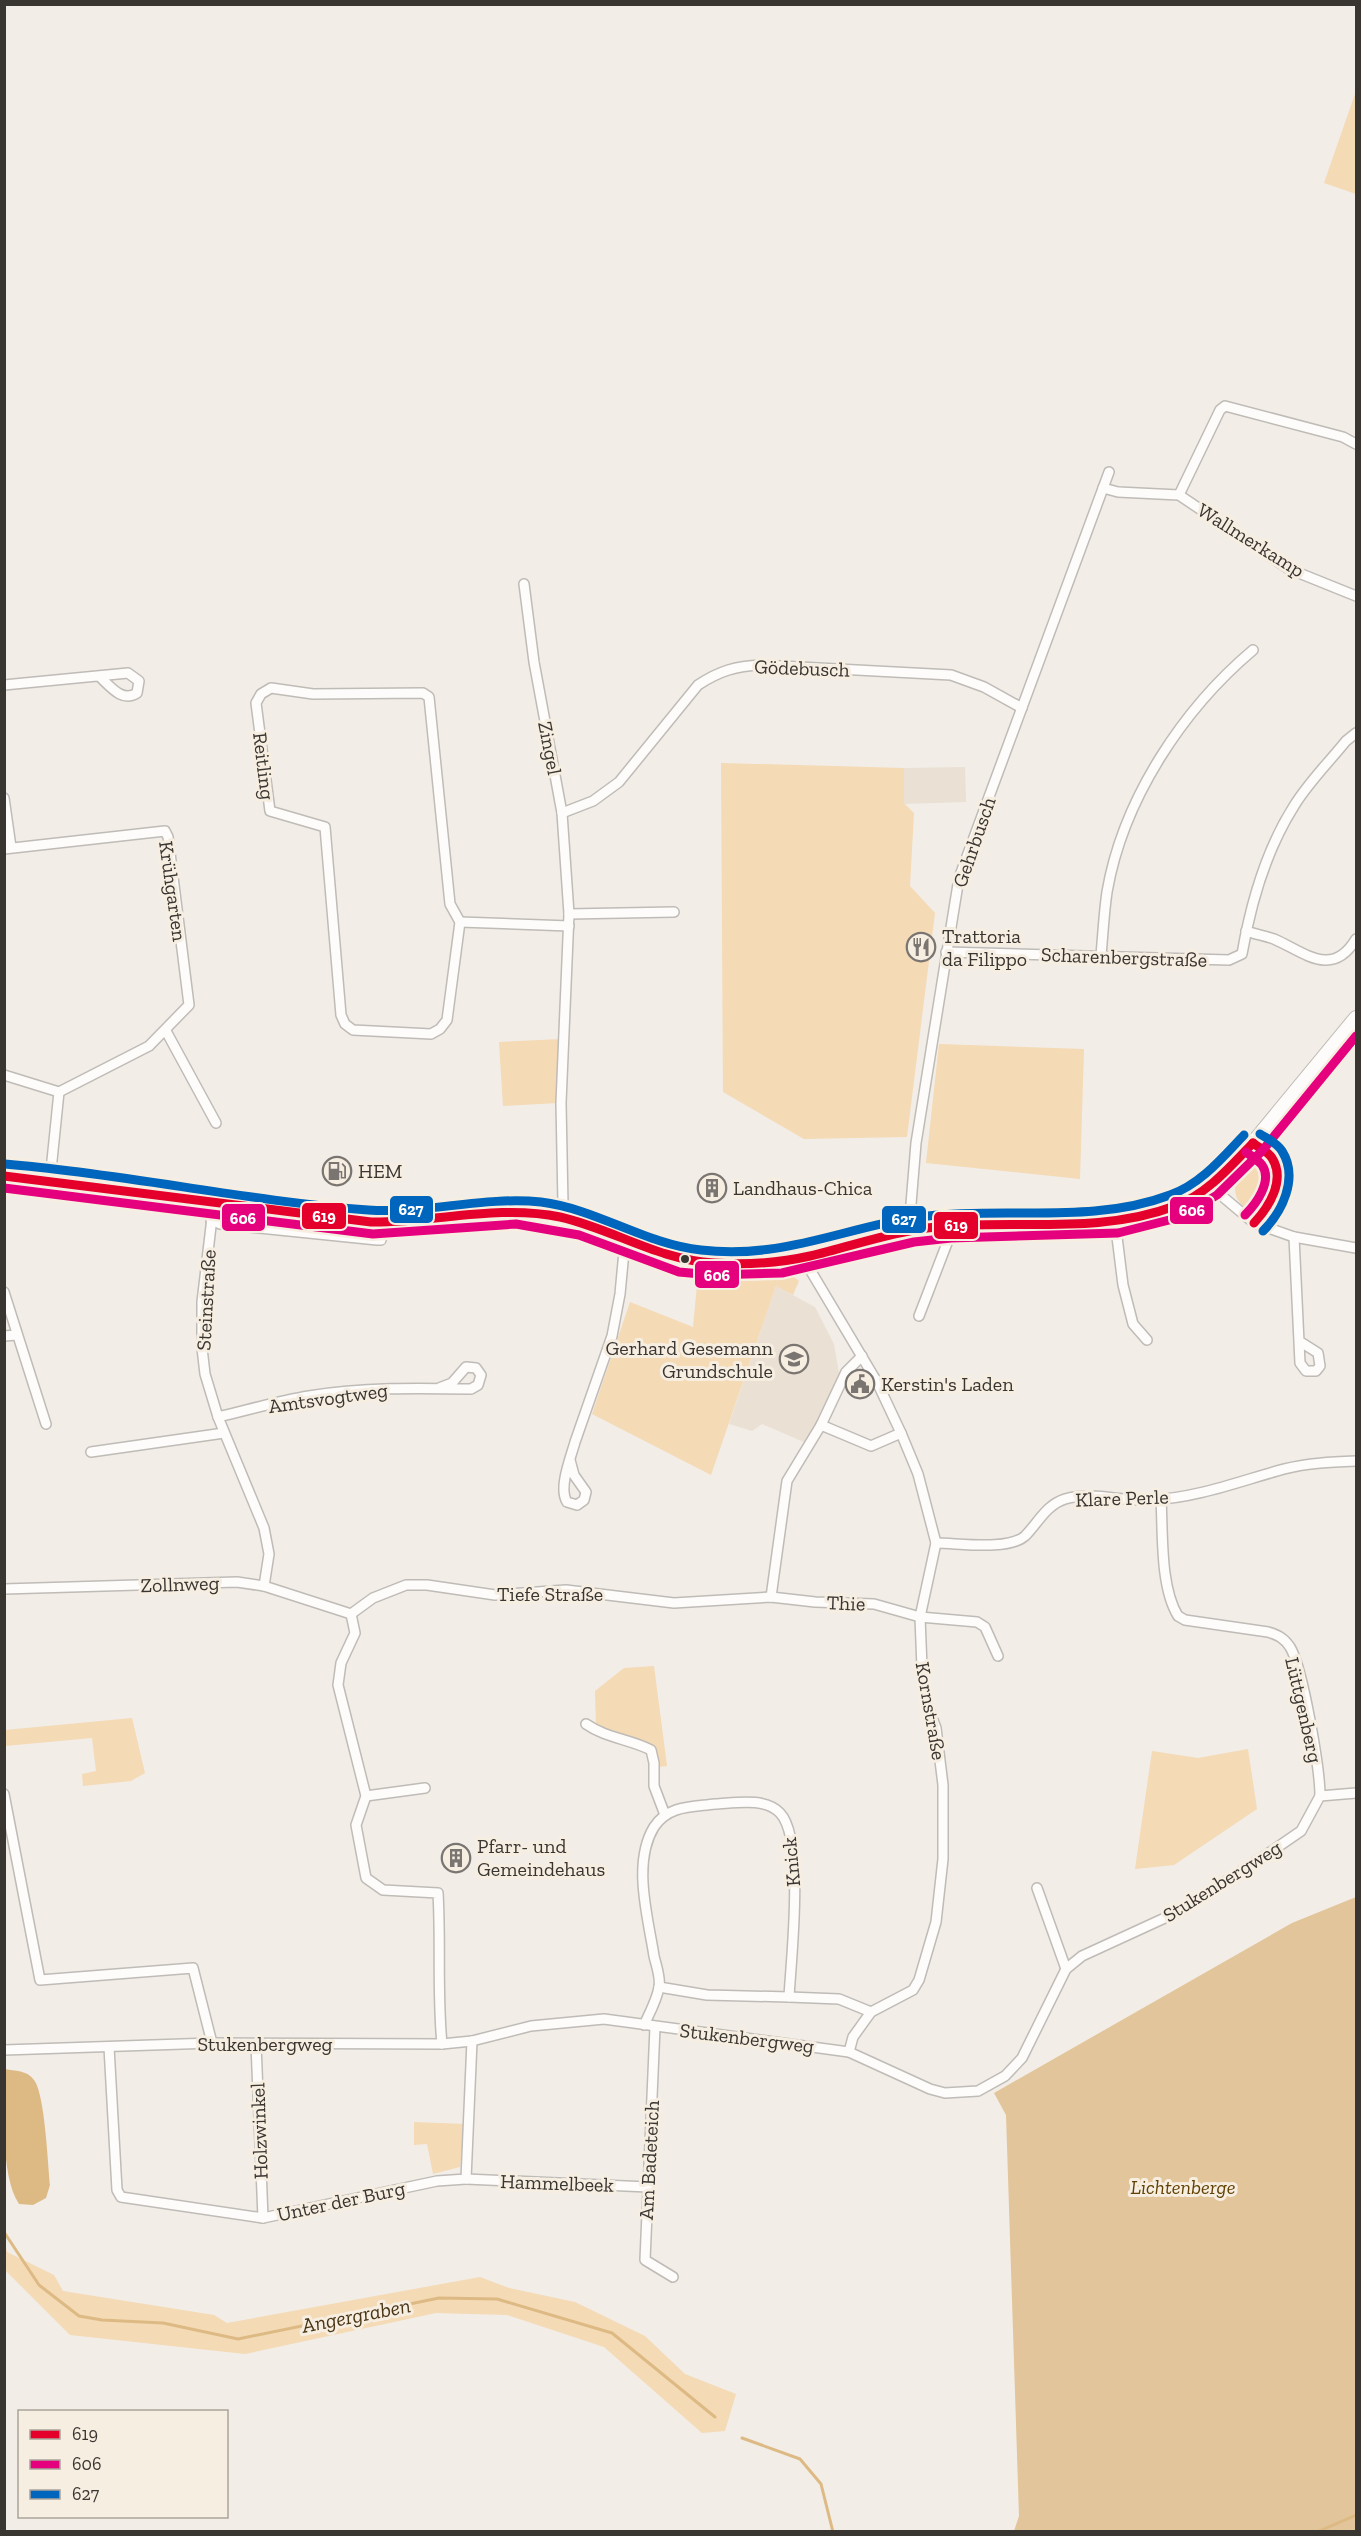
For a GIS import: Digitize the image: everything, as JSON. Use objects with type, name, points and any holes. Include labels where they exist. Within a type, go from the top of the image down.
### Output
[{"type":"street","name":"Wallmerkamp","points":[[1179,495],[1220,410],[1225,406],[1343,437],[1356,444]]},
{"type":"street","name":"Gehrbusch","points":[[912,1230],[911,1204],[916,1143],[959,878],[1109,472]]},
{"type":"street","name":"Wallmerkamp","points":[[1103,489],[1118,492],[1179,495],[1289,569],[1356,596]]},
{"type":"street","name":"Zingel","points":[[524,584],[534,662],[562,813],[569,914],[561,1103],[563,1205],[560,1216]]},
{"type":"street","points":[[1101,955],[1107,891],[1121,840],[1150,775],[1189,713],[1233,667],[1253,650]]},
{"type":"street","name":"Gödebusch","points":[[562,813],[593,801],[619,782],[699,685],[714,674],[735,666],[761,665],[951,675],[984,687],[1022,708]]},
{"type":"street","points":[[4,685],[99,676]]},
{"type":"street","name":"Reitling","points":[[271,688],[313,694],[423,693],[429,697],[450,904],[460,922],[447,1020],[440,1029],[431,1034],[353,1030],[345,1024],[341,1015],[325,827],[270,811],[256,703],[261,694],[271,688]]},
{"type":"street","points":[[1356,733],[1294,804],[1263,868],[1246,931],[1273,939],[1309,958],[1323,960],[1339,957],[1351,949],[1356,939]]},
{"type":"street","points":[[4,798],[8,848]]},
{"type":"street","name":"Krühgarten","points":[[8,848],[165,831],[168,837],[189,1005],[149,1046],[59,1092]]},
{"type":"street","points":[[569,914],[674,912]]},
{"type":"street","points":[[460,922],[569,926]]},
{"type":"street","name":"Scharenbergstraße","points":[[946,952],[1228,960],[1242,954],[1246,931]]},
{"type":"street","points":[[4,1176],[382,1222],[516,1212],[560,1216],[682,1260],[704,1263],[760,1263],[806,1256],[912,1230],[950,1226],[1115,1221],[1177,1206],[1210,1186],[1253,1143],[1356,1018]]},
{"type":"street","points":[[166,1031],[216,1123]]},
{"type":"street","points":[[4,1075],[59,1092],[50,1180]]},
{"type":"street","points":[[1253,1143],[1270,1155],[1277,1168],[1272,1199],[1266,1212],[1254,1223]]},
{"type":"street","points":[[1210,1186],[1254,1223],[1294,1237],[1356,1248]]},
{"type":"street","name":"Steinstraße","points":[[214,1202],[202,1302],[202,1348],[206,1374],[218,1417],[264,1528],[269,1554],[264,1586]]},
{"type":"street","points":[[211,1220],[220,1224],[378,1240],[381,1240],[382,1222]]},
{"type":"street","points":[[1115,1221],[1124,1285],[1133,1324],[1147,1340]]},
{"type":"street","points":[[919,1316],[949,1238],[950,1226]]},
{"type":"street","points":[[1294,1237],[1299,1341]]},
{"type":"street","points":[[570,1460],[612,1336],[626,1241]]},
{"type":"street","name":"Kornstraße","points":[[806,1256],[813,1275],[862,1356],[901,1433],[918,1474],[936,1543],[920,1617],[926,1701],[936,1728],[943,1785],[943,1859],[936,1922],[919,1980],[913,1990],[871,2012],[853,2037],[849,2052]]},
{"type":"street","points":[[4,1292],[46,1424]]},
{"type":"street","points":[[4,1336],[17,1335]]},
{"type":"street","points":[[771,1597],[787,1481],[821,1425],[846,1372],[862,1356]]},
{"type":"street","name":"Amtsvogtweg","points":[[218,1417],[308,1396],[341,1392],[439,1388]]},
{"type":"street","points":[[821,1425],[872,1446],[901,1433]]},
{"type":"street","points":[[91,1452],[224,1433]]},
{"type":"street","name":"Klare Perle","points":[[936,1543],[1011,1544],[1024,1537],[1049,1508],[1063,1500],[1081,1496],[1161,1499],[1211,1491],[1286,1469],[1320,1463],[1356,1461]]},
{"type":"street","name":"Lüttgenberg","points":[[1161,1499],[1169,1593],[1178,1616],[1185,1620],[1268,1632],[1281,1636],[1294,1654],[1316,1758],[1320,1796]]},
{"type":"street","name":"Zollnweg","points":[[4,1589],[237,1582],[264,1586],[351,1614]]},
{"type":"street","name":"Tiefe Straße","points":[[351,1614],[373,1598],[406,1585],[427,1585],[495,1595],[566,1590],[674,1603],[771,1597]]},
{"type":"street","name":"Thie","points":[[771,1597],[815,1602],[874,1604],[920,1617],[981,1624],[999,1656]]},
{"type":"street","points":[[351,1614],[355,1627],[354,1639],[338,1670],[338,1685],[366,1796],[356,1825],[366,1878],[383,1890],[438,1893],[440,1932],[438,2001],[442,2044]]},
{"type":"street","points":[[586,1724],[610,1736],[635,1742],[651,1750],[654,1763],[654,1786],[665,1815],[654,1827],[648,1842],[644,1867],[644,1889],[660,1987],[645,2025]]},
{"type":"street","points":[[366,1796],[424,1788]]},
{"type":"street","points":[[1320,1796],[1356,1793]]},
{"type":"street","points":[[4,1794],[40,1980],[193,1968],[212,2043]]},
{"type":"street","name":"Stukenbergweg","points":[[4,2050],[212,2043],[442,2044],[472,2041],[531,2026],[564,2021],[604,2019],[849,2052],[930,2089],[945,2092],[978,2091],[1005,2076],[1022,2058],[1039,2029],[1066,1969],[1082,1956],[1180,1911],[1269,1853],[1301,1831],[1320,1796]]},
{"type":"street","name":"Knick","points":[[665,1815],[679,1808],[763,1803],[780,1813],[789,1829],[793,1850],[795,1910],[789,1996]]},
{"type":"street","points":[[1037,1888],[1066,1969]]},
{"type":"street","points":[[660,1987],[716,1996],[839,1999],[871,2012]]},
{"type":"street","name":"Am Badeteich","points":[[656,2027],[645,2260],[673,2277]]},
{"type":"street","points":[[466,2179],[472,2041]]},
{"type":"street","name":"Holzwinkel","points":[[256,2044],[263,2218]]},
{"type":"street","name":"Unter der Burg","points":[[109,2047],[117,2190],[121,2197],[263,2218],[437,2181],[466,2179]]},
{"type":"street","name":"Hammelbeek","points":[[466,2179],[648,2187]]},
{"type":"shaded area","points":[[1356,91],[1356,194],[1324,183]]},
{"type":"shaded area","points":[[721,763],[904,768],[904,803],[914,813],[910,886],[935,913],[907,1137],[804,1139],[723,1092]]},
{"type":"shaded area","points":[[965,767],[966,802],[904,804],[904,768]]},
{"type":"shaded area","points":[[561,1039],[558,1103],[503,1106],[499,1042]]},
{"type":"shaded area","points":[[939,1044],[1084,1049],[1080,1179],[926,1163]]},
{"type":"shaded area","points":[[1251,1159],[1259,1159],[1265,1165],[1266,1189],[1261,1206],[1251,1212],[1238,1200],[1235,1187],[1240,1173]]},
{"type":"shaded area","points":[[767,1271],[788,1272],[799,1281],[793,1295],[776,1286],[711,1475],[592,1414],[630,1302],[693,1327],[698,1275],[757,1276]]},
{"type":"shaded area","name":"Gerhard Gesemann Grundschule","points":[[776,1286],[815,1307],[834,1344],[839,1373],[817,1426],[806,1443],[762,1424],[752,1431],[729,1424]]},
{"type":"shaded area","points":[[654,1666],[667,1766],[658,1767],[655,1755],[644,1742],[596,1726],[595,1691],[624,1668]]},
{"type":"shaded area","points":[[132,1718],[145,1773],[131,1781],[83,1786],[82,1774],[96,1771],[92,1738],[5,1746],[5,1730]]},
{"type":"shaded area","points":[[1248,1749],[1257,1809],[1174,1865],[1135,1869],[1152,1751],[1198,1758]]},
{"type":"shaded area","points":[[5,2069],[28,2074],[38,2088],[41,2100],[50,2185],[46,2198],[33,2205],[19,2204],[9,2176],[4,2140]]},
{"type":"shaded area","points":[[414,2122],[465,2124],[460,2167],[433,2174],[427,2144],[414,2145]]},
{"type":"shaded area","points":[[5,2243],[7,2252],[54,2275],[63,2291],[214,2315],[227,2323],[480,2277],[509,2288],[575,2302],[645,2336],[685,2374],[736,2394],[725,2431],[702,2433],[604,2347],[507,2315],[436,2313],[245,2354],[70,2335],[5,2270]]},
{"type":"green space","name":"Lichtenberge","points":[[1356,1897],[1356,2531],[1014,2531],[1019,2516],[1006,2115],[994,2093],[1292,1923]]},
{"type":"waterway","name":"Angergraben","points":[[4,2232],[39,2285],[79,2316],[102,2320],[163,2323],[238,2339],[439,2298],[497,2299],[612,2333],[715,2417]]},
{"type":"waterway","name":"Angergraben","points":[[742,2438],[800,2459],[821,2484],[833,2532]]},
{"type":"waterway","name":"Angergraben","points":[[1317,2532],[1356,2515]]},
{"type":"transit line","name":"606","points":[[4,1188],[373,1234],[516,1224],[579,1235],[679,1272],[712,1275],[782,1273],[914,1242],[951,1238],[1118,1233],[1181,1217],[1217,1195],[1262,1151],[1356,1036]]},
{"type":"transit line","name":"627","points":[[1260,1134],[1280,1148],[1287,1161],[1289,1172],[1282,1204],[1263,1231]]},
{"type":"transit line","name":"627","points":[[5,1164],[51,1168],[322,1206],[368,1210],[411,1210],[498,1201],[541,1202],[582,1212],[680,1247],[732,1252],[789,1246],[899,1220],[928,1216],[1081,1212],[1141,1204],[1170,1195],[1192,1184],[1211,1169],[1244,1135]]},
{"type":"transit line","name":"619","points":[[1253,1143],[1270,1156],[1276,1166],[1277,1175],[1274,1193],[1254,1223]]},
{"type":"transit line","name":"619","points":[[4,1176],[371,1222],[489,1213],[537,1214],[580,1222],[655,1250],[693,1261],[750,1264],[798,1258],[897,1233],[927,1228],[958,1225],[1083,1224],[1145,1215],[1187,1201],[1208,1187],[1253,1143]]},
{"type":"transit line","name":"606","points":[[1245,1215],[1262,1192],[1266,1178],[1262,1165],[1246,1152]]},
{"type":"place","name":"Trattoria da Filippo","points":[[921,947]]},
{"type":"place","name":"HEM","points":[[337,1171]]},
{"type":"place","name":"Landhaus-Chica","points":[[712,1188]]},
{"type":"place","name":"Gerhard Gesemann Grundschule","points":[[794,1359]]},
{"type":"place","name":"Kerstin's Laden","points":[[860,1384]]},
{"type":"place","name":"Pfarr- und Gemeindehaus","points":[[456,1858]]}]
